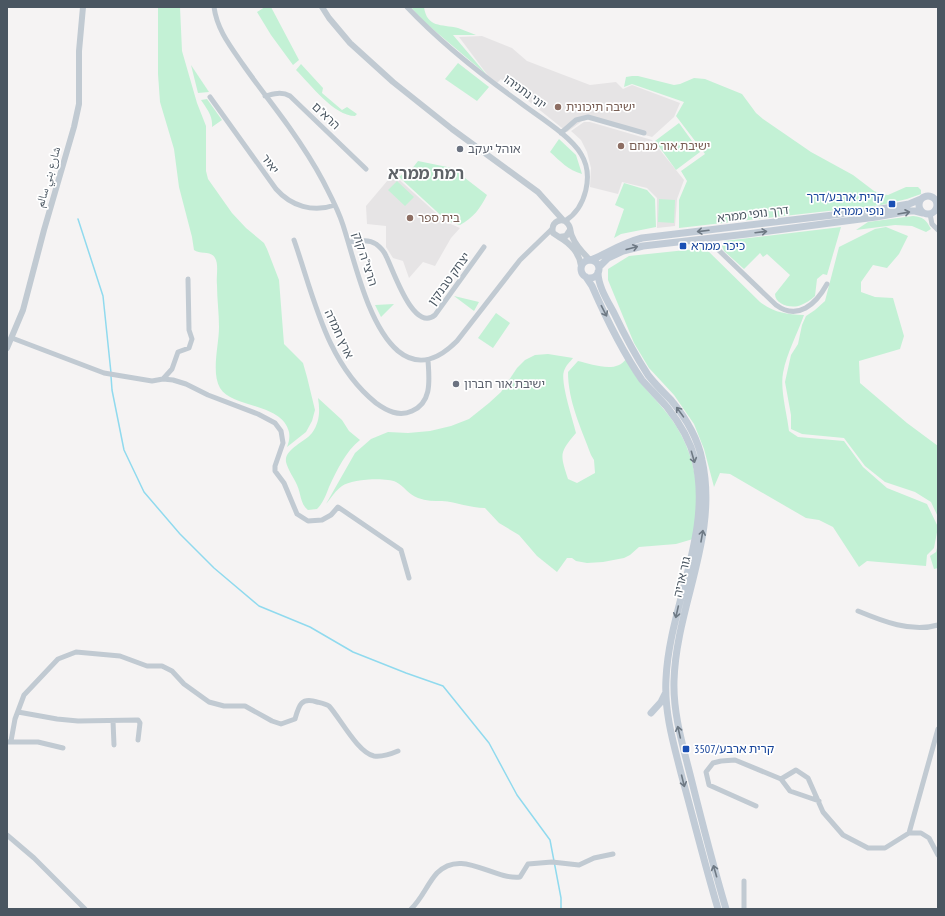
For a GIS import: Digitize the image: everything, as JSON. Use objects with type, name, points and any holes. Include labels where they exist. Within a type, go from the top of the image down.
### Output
[{"type":"main road","name":"דרך נופי ממרא","points":[[590,260],[614,248],[642,238],[875,210],[909,204],[926,196],[935,197]]},
{"type":"main road","points":[[921,199],[919,205],[932,211],[936,202],[935,197]]},
{"type":"main road","name":"דרך נופי ממרא","points":[[598,269],[608,258],[623,251],[643,246],[916,211],[932,211]]},
{"type":"main road","points":[[590,260],[596,262],[598,269],[595,276],[586,277],[582,272],[581,266],[584,262],[590,260]]},
{"type":"main road","name":"גור אריה","points":[[598,269],[600,284],[630,344],[650,376],[672,401],[685,419],[694,436],[703,463],[706,492],[706,515],[700,551],[676,654],[674,693],[679,730],[707,843],[726,909]]},
{"type":"main road","name":"גור אריה","points":[[586,277],[643,381],[673,415],[685,434],[692,451],[697,470],[699,492],[698,515],[694,542],[668,652],[666,690],[672,738],[699,844],[718,909]]},
{"type":"main road","points":[[651,713],[661,702],[666,690]]},
{"type":"street","name":"شارع بني سالم","points":[[7,348],[23,310],[44,230],[74,127],[79,104],[83,7]]},
{"type":"street","name":"הרצי\"ה קוק","points":[[214,7],[216,19],[226,40],[302,147],[335,204],[369,303],[383,332],[396,348],[405,355],[417,360],[428,360]]},
{"type":"street","points":[[322,7],[341,32],[363,55],[407,94],[526,182],[543,197],[570,228],[572,237],[590,260]]},
{"type":"street","points":[[327,7],[341,32]]},
{"type":"street","name":"יוני נתניהו","points":[[407,7],[425,26],[464,59],[576,146],[581,153],[587,171],[585,191],[580,205],[574,213]]},
{"type":"street","name":"הרא\"ם","points":[[265,96],[283,93],[290,96],[366,169]]},
{"type":"street","name":"יאיר","points":[[210,97],[276,189],[285,198],[292,203],[309,208],[328,207],[335,204]]},
{"type":"street","points":[[561,133],[576,120],[588,117],[644,133]]},
{"type":"street","points":[[543,197],[553,216],[553,227],[557,237],[568,243],[578,254],[581,266]]},
{"type":"street","points":[[932,211],[932,224],[938,230]]},
{"type":"street","points":[[428,360],[446,352],[454,344],[520,260],[553,227],[556,222],[564,221],[574,213]]},
{"type":"street","points":[[537,243],[549,237],[566,236],[574,213]]},
{"type":"street","points":[[718,251],[716,242],[719,237]]},
{"type":"street","points":[[707,239],[776,305],[782,308],[797,311],[808,306],[818,299],[826,284]]},
{"type":"street","name":"ארץ חמדה","points":[[294,240],[319,317],[330,342],[346,370],[369,397],[385,409],[396,414],[415,410],[424,402],[429,390],[428,360]]},
{"type":"street","name":"יצחק טבנקין","points":[[349,242],[367,241],[380,247],[386,256],[404,298],[419,314],[427,318],[431,318],[435,315],[484,247]]},
{"type":"street","points":[[163,379],[172,370],[178,352],[189,348],[192,339],[189,330],[188,279]]},
{"type":"street","points":[[12,338],[104,372],[152,381],[163,379],[173,380],[186,384],[208,395],[258,414],[275,423],[280,431],[283,443],[275,466],[275,471],[284,483],[297,514],[308,521],[322,520],[331,515],[338,507],[401,550],[409,578]]},
{"type":"street","points":[[858,610],[886,622],[911,627],[931,627],[938,625]]},
{"type":"street","points":[[63,748],[38,742],[9,741],[24,695],[58,659],[76,652],[120,656],[146,666],[162,666],[172,672],[184,684],[209,702],[224,706],[244,706],[272,721],[281,724],[295,719],[299,705],[305,701],[314,701],[327,705],[365,752],[374,756],[387,755],[398,751]]},
{"type":"street","points":[[18,712],[78,721],[138,720],[140,723],[138,740]]},
{"type":"street","points":[[113,721],[114,745]]},
{"type":"street","points":[[909,833],[938,730]]},
{"type":"street","points":[[756,806],[709,785],[706,772],[714,763],[734,760],[780,779],[790,792],[819,801]]},
{"type":"street","points":[[780,779],[796,770],[808,778],[823,812],[843,834],[868,848],[886,848],[909,833],[921,833],[928,838],[938,856]]},
{"type":"street","points":[[7,835],[34,858],[85,909]]},
{"type":"street","points":[[411,909],[417,903],[436,874],[445,866],[460,863],[476,866],[513,878],[520,877],[528,864],[552,862],[579,865],[594,858],[613,854]]},
{"type":"street","points":[[744,881],[744,909]]},
{"type":"shaded area","points":[[482,36],[512,48],[527,61],[590,85],[616,82],[623,89],[632,85],[680,103],[674,117],[652,137],[590,119],[582,121],[567,132],[501,79],[495,85],[459,37]]},
{"type":"shaded area","points":[[584,122],[590,122],[652,140],[684,180],[677,199],[675,226],[657,228],[657,198],[647,188],[622,182],[618,194],[590,187],[591,168],[587,152],[581,140],[571,131]]},
{"type":"shaded area","points":[[393,174],[446,222],[460,228],[451,238],[435,266],[423,262],[409,278],[403,261],[393,258],[386,247],[386,226],[367,224],[366,206]]},
{"type":"green space","points":[[158,7],[180,7],[182,51],[197,103],[206,126],[206,171],[208,179],[232,213],[246,228],[264,243],[279,280],[284,344],[303,363],[315,410],[312,421],[306,432],[287,447],[289,432],[285,423],[277,416],[267,411],[226,394],[217,382],[216,366],[219,327],[217,264],[215,258],[211,254],[194,250],[179,187],[174,149],[160,102],[158,74]]},
{"type":"green space","points":[[265,7],[271,7],[299,60],[293,65],[271,35],[257,12]]},
{"type":"green space","points":[[411,7],[424,7],[428,19],[436,24],[458,28],[476,35],[453,35],[487,75],[422,20]]},
{"type":"green space","points":[[458,63],[489,87],[477,101],[445,79]]},
{"type":"green space","points":[[301,64],[323,88],[322,93],[342,110],[347,107],[357,114],[355,116],[347,115],[339,111],[315,91],[296,70]]},
{"type":"green space","points":[[191,65],[209,92],[198,93]]},
{"type":"green space","points":[[638,76],[674,85],[694,78],[705,79],[742,94],[756,113],[763,119],[811,152],[853,175],[874,191],[888,195],[906,187],[918,187],[921,190],[921,194],[881,205],[679,228],[679,200],[687,181],[681,171],[705,154],[676,116],[684,102],[632,84],[624,87],[626,77]]},
{"type":"green space","points":[[207,99],[222,120],[212,127],[211,116],[201,100]]},
{"type":"green space","points":[[679,123],[700,152],[676,170],[655,141]]},
{"type":"green space","points":[[559,139],[576,155],[582,174],[568,168],[550,152]]},
{"type":"green space","points":[[418,161],[452,168],[487,195],[476,213],[460,225],[447,221],[399,177],[405,172],[411,170]]},
{"type":"green space","points":[[397,181],[414,197],[405,206],[388,190]]},
{"type":"green space","points":[[624,183],[647,190],[655,199],[656,227],[621,234],[614,238],[624,209],[615,205]]},
{"type":"green space","points":[[659,199],[675,200],[674,223],[658,222]]},
{"type":"green space","points":[[913,216],[920,217],[928,223],[931,229],[926,232],[912,226],[895,225],[856,230],[868,222]]},
{"type":"green space","points":[[841,227],[827,275],[823,274],[817,279],[815,296],[801,305],[793,307],[778,301],[775,294],[790,275],[767,254],[763,257],[760,253],[744,269],[724,251],[722,246],[724,241]]},
{"type":"green space","points":[[886,227],[908,236],[899,254],[887,268],[873,265],[861,282],[861,292],[875,297],[893,298],[904,336],[900,349],[859,361],[860,383],[907,423],[938,446],[938,517],[931,502],[915,492],[885,482],[865,466],[844,438],[802,434],[791,429],[791,415],[785,382],[791,355],[798,344],[802,325],[806,316],[825,301],[839,247],[875,229]]},
{"type":"green space","points":[[705,248],[760,302],[771,309],[781,312],[804,315],[785,365],[782,380],[789,431],[798,437],[844,441],[863,467],[887,488],[927,504],[938,527],[934,548],[927,555],[926,566],[867,561],[859,567],[833,527],[819,520],[806,518],[730,474],[720,473],[714,487],[704,449],[694,424],[674,395],[649,368],[634,343],[608,280],[608,269],[629,256]]},
{"type":"green space","points":[[454,296],[479,302],[474,311]]},
{"type":"green space","points":[[394,304],[381,317],[375,305]]},
{"type":"green space","points":[[496,313],[510,323],[493,348],[478,338]]},
{"type":"green space","points":[[548,354],[573,358],[566,367],[563,376],[565,392],[576,433],[566,445],[563,454],[563,464],[568,479],[577,483],[595,473],[594,460],[583,435],[570,393],[568,372],[578,361],[597,366],[610,367],[622,364],[626,359],[640,382],[670,417],[681,435],[689,453],[697,493],[693,539],[676,544],[639,547],[624,558],[603,562],[587,563],[576,561],[572,558],[567,558],[557,572],[537,556],[519,535],[499,523],[485,508],[421,499],[415,497],[402,486],[391,480],[360,480],[346,484],[338,490],[326,504],[355,453],[371,439],[388,432],[408,433],[430,431],[451,426],[469,419],[501,392],[517,368],[525,360],[535,355]]},
{"type":"green space","points":[[318,398],[342,420],[349,431],[360,440],[342,461],[321,504],[317,509],[308,510],[303,505],[297,485],[288,468],[286,457],[292,449],[309,436],[315,429],[319,416]]},
{"type":"green space","points":[[938,544],[938,568],[934,569],[930,556],[936,552]]},
{"type":"waterway","points":[[78,219],[103,296],[111,373]]},
{"type":"waterway","points":[[111,376],[112,390],[124,450],[144,492],[180,534],[214,568],[259,606],[310,627],[353,652],[443,686],[489,743],[517,795],[550,840],[561,898],[561,909]]},
{"type":"place","name":"ישיבה תיכונית","points":[[558,107]]},
{"type":"place","name":"ישיבת אור מנחם","points":[[621,146]]},
{"type":"place","name":"אוהל יעקב","points":[[460,149]]},
{"type":"place","name":"קרית ארבע/דרך נופי ממרא","points":[[892,204]]},
{"type":"place","name":"בית ספר","points":[[410,218]]},
{"type":"place","name":"כיכר ממרא","points":[[683,246]]},
{"type":"place","name":"ישיבת אור חברון","points":[[456,384]]},
{"type":"place","name":"קרית ארבע/3507","points":[[686,749]]},
{"type":"district","name":"רמת ממרא","points":[[426,173]]}]
